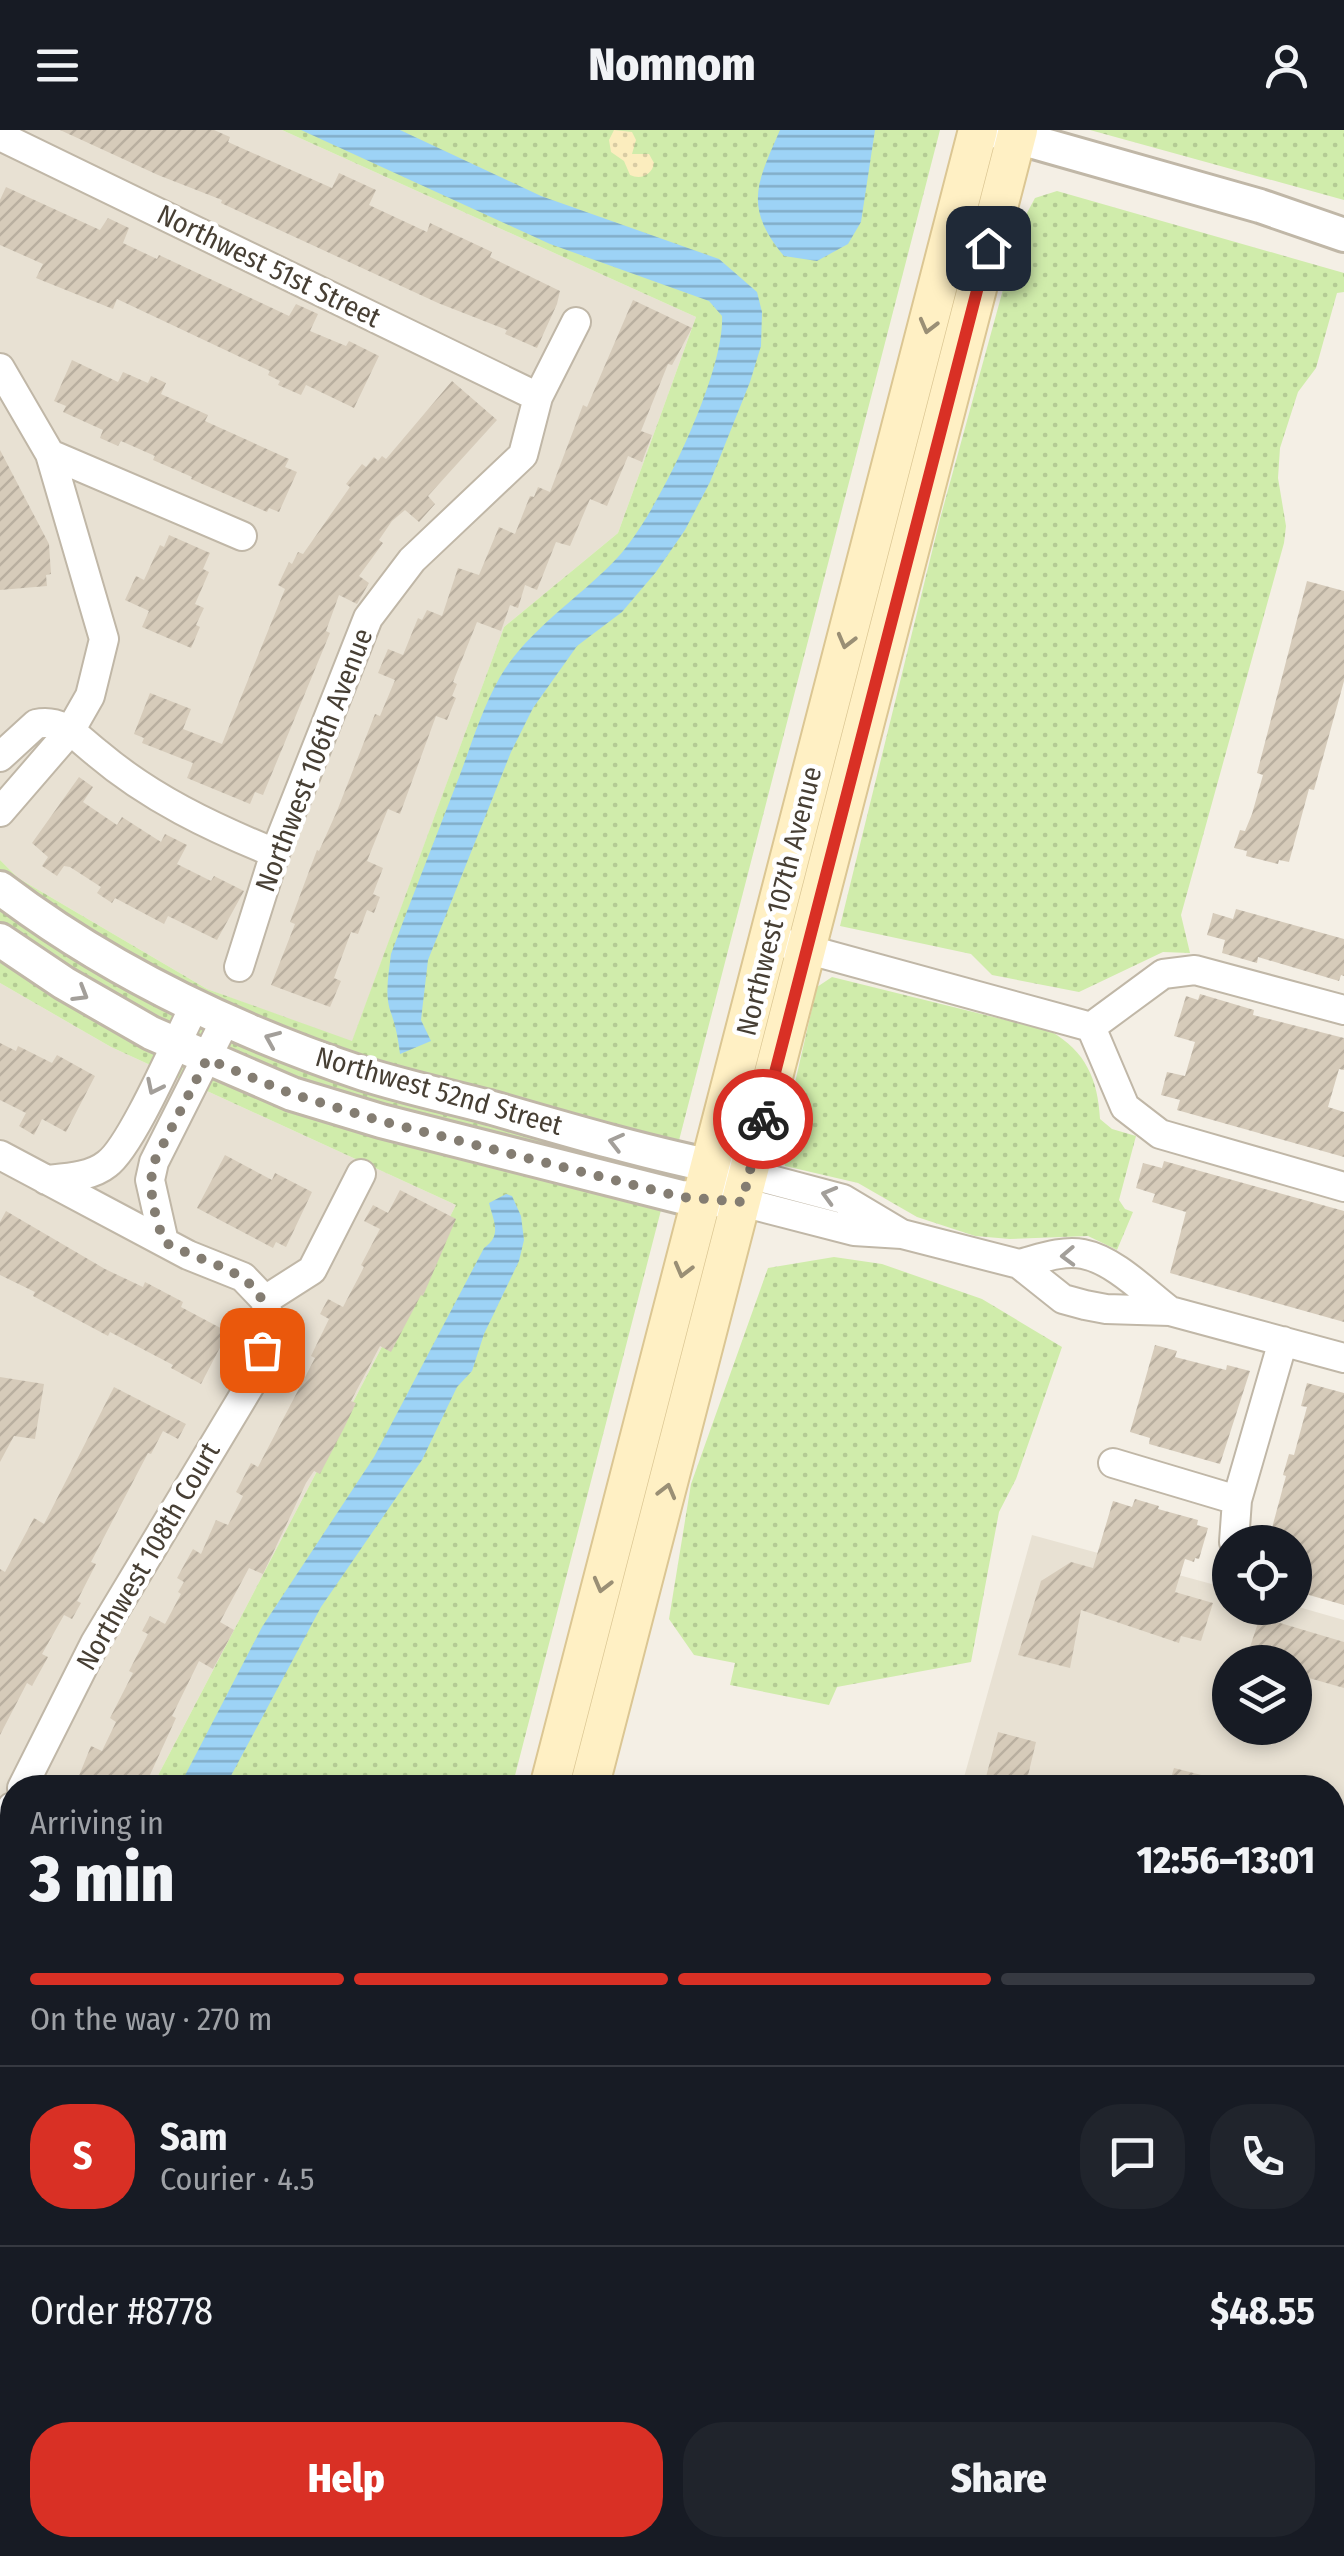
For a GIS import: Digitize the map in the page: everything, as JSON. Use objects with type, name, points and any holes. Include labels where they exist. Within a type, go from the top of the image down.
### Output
[{"type":"main road","name":"Northwest 107th Avenue","points":[[552,1775],[978,130]]},
{"type":"main road","name":"Northwest 107th Avenue","points":[[592,1775],[807,949],[1009,132]]},
{"type":"street","points":[[1009,132],[1260,206],[1344,235]]},
{"type":"street","name":"Northwest 51st Street","points":[[0,136],[538,397]]},
{"type":"street","name":"Northwest 106th Avenue","points":[[239,968],[275,854],[368,618],[412,560],[523,455],[538,397],[576,322]]},
{"type":"street","points":[[0,368],[50,454],[104,639],[90,696],[70,731],[0,812]]},
{"type":"street","points":[[50,454],[242,536]]},
{"type":"street","points":[[25,782],[0,759],[36,724],[58,724],[198,822],[275,854]]},
{"type":"street","name":"Northwest 52nd Street","points":[[0,888],[85,946],[195,1005],[367,1075],[706,1182],[843,1199],[902,1234],[1019,1264],[1063,1299],[1102,1308],[1170,1311],[1344,1358]]},
{"type":"street","points":[[769,939],[1091,1026]]},
{"type":"street","name":"Northwest 52nd Street","points":[[0,940],[106,1009],[207,1059],[292,1094],[347,1112],[670,1194],[706,1182]]},
{"type":"street","points":[[1091,1026],[1163,974],[1194,970],[1344,1010]]},
{"type":"street","points":[[102,1211],[103,1177],[195,1005]]},
{"type":"street","points":[[102,1211],[121,1204],[152,1171],[226,1019]]},
{"type":"street","points":[[1091,1026],[1125,1107],[1160,1134],[1344,1187]]},
{"type":"street","points":[[115,1155],[152,1171]]},
{"type":"street","points":[[46,1180],[75,1176],[115,1155]]},
{"type":"street","points":[[0,1156],[164,1242],[243,1277],[268,1312],[312,1270],[362,1174]]},
{"type":"street","points":[[152,1171],[164,1242]]},
{"type":"street","name":"Northwest 52nd Street","points":[[1019,1264],[1058,1254],[1082,1254],[1114,1270],[1170,1311]]},
{"type":"street","points":[[1102,1308],[1114,1282],[1114,1270]]},
{"type":"street","name":"Northwest 108th Court","points":[[29,1775],[95,1644],[254,1377],[268,1312]]},
{"type":"street","points":[[1235,1525],[1237,1500],[1283,1341]]},
{"type":"street","points":[[1113,1463],[1237,1500]]},
{"type":"shaded area","points":[[0,130],[282,130],[696,317],[618,533],[504,627],[352,1042],[207,989],[18,878],[0,860]]},
{"type":"shaded area","points":[[0,983],[111,1047],[456,1205],[158,1775],[0,1775]]},
{"type":"shaded area","points":[[1032,1535],[1212,1584],[1212,1625],[1312,1625],[1312,1611],[1344,1620],[1344,1775],[965,1775]]},
{"type":"green space","points":[[282,130],[940,130],[515,1775],[158,1775],[456,1205],[111,1047],[0,983],[0,860],[18,878],[207,989],[352,1041],[504,627],[618,533],[696,317]]},
{"type":"green space","points":[[1090,130],[1344,130],[1344,200]]},
{"type":"green space","points":[[1057,191],[1344,273],[1344,292],[1337,293],[1316,368],[1298,392],[1280,448],[1278,478],[1286,526],[1284,543],[1181,915],[1190,953],[1163,952],[1079,992],[992,975],[971,954],[840,926],[940,519],[1021,224],[1035,198]]},
{"type":"green space","points":[[832,977],[1050,1031],[1073,1048],[1093,1079],[1100,1119],[1112,1129],[1136,1136],[1119,1200],[1133,1212],[1117,1250],[1088,1236],[975,1236],[917,1217],[858,1183],[785,1166],[779,1152],[817,987]]},
{"type":"green space","points":[[834,1257],[882,1264],[982,1299],[1062,1347],[1016,1479],[999,1512],[971,1662],[837,1687],[829,1705],[730,1685],[735,1663],[694,1655],[669,1619],[691,1484],[768,1268]]},
{"type":"sand","points":[[614,130],[632,132],[636,140],[632,154],[649,154],[654,163],[648,173],[630,175],[624,161],[611,152],[609,140]]},
{"type":"water","points":[[301,130],[400,130],[541,196],[719,259],[757,292],[762,312],[761,346],[750,382],[710,482],[685,530],[622,612],[577,646],[533,708],[511,752],[428,960],[421,1020],[431,1041],[400,1054],[388,999],[391,954],[486,704],[525,644],[618,557],[651,510],[701,406],[720,341],[722,316],[709,301],[550,244]]},
{"type":"water","points":[[780,130],[875,130],[861,222],[848,244],[817,261],[784,256],[771,239],[759,209],[760,180]]},
{"type":"water","points":[[506,1194],[512,1196],[521,1216],[524,1240],[519,1261],[484,1334],[472,1371],[457,1387],[422,1460],[321,1607],[231,1775],[185,1775],[262,1627],[374,1457],[484,1248],[493,1238],[495,1228],[489,1203]]},
{"type":"building","points":[[60,130],[214,130],[230,137],[228,142],[332,188],[339,173],[376,190],[369,205],[427,232],[430,223],[492,252],[490,257],[560,291],[557,304],[537,348],[505,334],[507,330],[438,303],[221,203],[222,200]]},
{"type":"building","points":[[6,187],[100,230],[108,218],[129,228],[123,243],[157,259],[159,255],[289,316],[296,304],[318,314],[310,331],[346,346],[349,341],[379,356],[354,408],[306,385],[301,395],[278,385],[280,381],[268,375],[270,371],[117,299],[113,309],[36,278],[43,264],[0,245],[0,200]]},
{"type":"building","points":[[633,300],[692,328],[672,365],[668,364],[641,431],[652,435],[642,462],[628,456],[607,506],[590,499],[570,546],[556,542],[537,590],[525,585],[518,608],[510,605],[501,631],[477,622],[453,682],[457,684],[452,696],[456,698],[447,720],[436,716],[400,814],[388,809],[367,861],[383,868],[373,894],[380,897],[374,913],[367,910],[358,934],[351,932],[334,978],[341,981],[330,1007],[271,985],[295,924],[290,922],[317,850],[337,811],[375,714],[380,716],[395,680],[378,673],[388,649],[403,655],[418,618],[422,620],[427,610],[442,616],[458,568],[479,575],[499,527],[515,534],[530,496],[534,497],[538,487],[550,492],[583,405],[587,407]]},
{"type":"building","points":[[72,360],[118,382],[123,372],[148,383],[151,376],[166,383],[161,394],[208,415],[205,421],[289,459],[285,467],[297,472],[279,512],[269,508],[267,512],[191,479],[153,460],[155,456],[121,441],[118,446],[100,438],[103,430],[63,412],[66,406],[54,401]]},
{"type":"building","points":[[452,381],[497,420],[428,496],[435,504],[419,522],[405,510],[392,521],[379,540],[383,543],[359,576],[369,583],[357,604],[339,595],[326,631],[330,633],[263,795],[255,792],[250,804],[187,778],[193,763],[142,743],[144,738],[134,734],[150,693],[191,709],[183,729],[222,744],[285,589],[278,585],[289,562],[292,564],[298,552],[303,554],[362,464],[366,467],[374,457],[378,461],[382,456],[386,459]]},
{"type":"building","points":[[0,450],[49,544],[51,574],[46,575],[47,586],[0,590]]},
{"type":"building","points":[[169,535],[210,553],[203,569],[209,572],[195,604],[204,608],[191,648],[142,627],[149,611],[125,600],[136,576],[144,580],[160,545],[164,547]]},
{"type":"building","points":[[1307,581],[1344,591],[1344,681],[1289,862],[1279,860],[1278,864],[1246,856],[1247,851],[1234,848],[1240,830],[1245,831],[1252,814],[1263,775],[1257,773]]},
{"type":"building","points":[[79,777],[93,787],[83,802],[117,825],[122,817],[161,842],[165,834],[187,845],[177,864],[211,881],[214,876],[244,891],[217,940],[168,916],[164,924],[115,898],[112,903],[97,893],[101,887],[70,867],[64,866],[57,876],[42,866],[48,857],[32,843]]},
{"type":"building","points":[[1236,909],[1344,939],[1344,976],[1339,981],[1258,957],[1257,963],[1222,953],[1225,940],[1207,935],[1213,913],[1233,919]]},
{"type":"building","points":[[1200,994],[1254,1010],[1253,1015],[1344,1038],[1344,1070],[1339,1069],[1328,1107],[1344,1112],[1344,1157],[1177,1110],[1180,1100],[1161,1095],[1167,1072],[1185,1076],[1195,1042],[1174,1036],[1186,996],[1198,1000]]},
{"type":"building","points":[[0,1043],[16,1051],[18,1046],[52,1063],[57,1055],[95,1076],[66,1132],[42,1119],[34,1135],[19,1126],[26,1113],[0,1100]]},
{"type":"building","points":[[225,1155],[272,1180],[275,1173],[312,1192],[286,1247],[276,1242],[273,1248],[197,1208]]},
{"type":"building","points":[[1164,1161],[1344,1211],[1344,1322],[1170,1273],[1186,1212],[1152,1202],[1155,1194],[1136,1188],[1143,1163],[1162,1168]]},
{"type":"building","points":[[400,1190],[456,1219],[423,1296],[391,1352],[380,1346],[351,1401],[356,1403],[344,1428],[320,1474],[314,1471],[306,1483],[263,1574],[249,1568],[220,1622],[234,1630],[213,1669],[199,1661],[172,1716],[176,1718],[150,1775],[79,1775],[91,1746],[102,1751],[116,1722],[110,1718],[133,1673],[129,1671],[148,1634],[142,1631],[150,1616],[165,1624],[181,1594],[178,1592],[184,1582],[177,1578],[193,1549],[201,1554],[216,1520],[228,1525],[243,1496],[236,1492],[251,1463],[258,1467],[315,1358],[311,1356],[329,1319],[320,1314],[328,1299],[343,1307],[364,1267],[361,1265],[380,1229],[364,1221],[373,1205],[388,1213]]},
{"type":"building","points":[[6,1211],[105,1269],[143,1287],[145,1282],[183,1302],[181,1307],[228,1332],[201,1384],[171,1368],[173,1365],[110,1332],[108,1336],[0,1275],[0,1222]]},
{"type":"building","points":[[1155,1345],[1177,1351],[1175,1357],[1226,1370],[1227,1365],[1250,1371],[1220,1464],[1149,1444],[1150,1438],[1130,1432]]},
{"type":"building","points":[[0,1377],[44,1384],[35,1439],[14,1436],[0,1462]]},
{"type":"building","points":[[1307,1383],[1344,1393],[1344,1605],[1312,1596],[1312,1525],[1273,1525],[1289,1454],[1294,1455],[1307,1407],[1301,1406]]},
{"type":"building","points":[[114,1387],[186,1424],[178,1439],[163,1431],[151,1454],[148,1453],[91,1562],[96,1564],[77,1601],[81,1603],[72,1619],[64,1615],[42,1654],[48,1657],[32,1686],[27,1683],[0,1735],[0,1569],[5,1572],[34,1518],[44,1524]]},
{"type":"building","points":[[1135,1499],[1198,1520],[1197,1525],[1208,1528],[1199,1559],[1185,1559],[1175,1592],[1212,1603],[1201,1641],[1181,1636],[1179,1643],[1081,1610],[1070,1668],[1018,1655],[1041,1581],[1071,1562],[1093,1568],[1113,1501],[1132,1507]]},
{"type":"building","points":[[1257,1625],[1287,1625],[1344,1642],[1344,1688],[1312,1679],[1312,1645],[1251,1645]]},
{"type":"building","points":[[998,1732],[1036,1742],[1028,1775],[986,1775]]},
{"type":"building","points":[[1174,1768],[1201,1775],[1172,1775]]},
{"type":"way so far","points":[[262,1350],[270,1324],[266,1300],[243,1277],[164,1242],[152,1199],[150,1180],[154,1162],[207,1059],[347,1112],[681,1197],[742,1202],[763,1119]]},
{"type":"route","points":[[763,1119],[988,248]]}]
